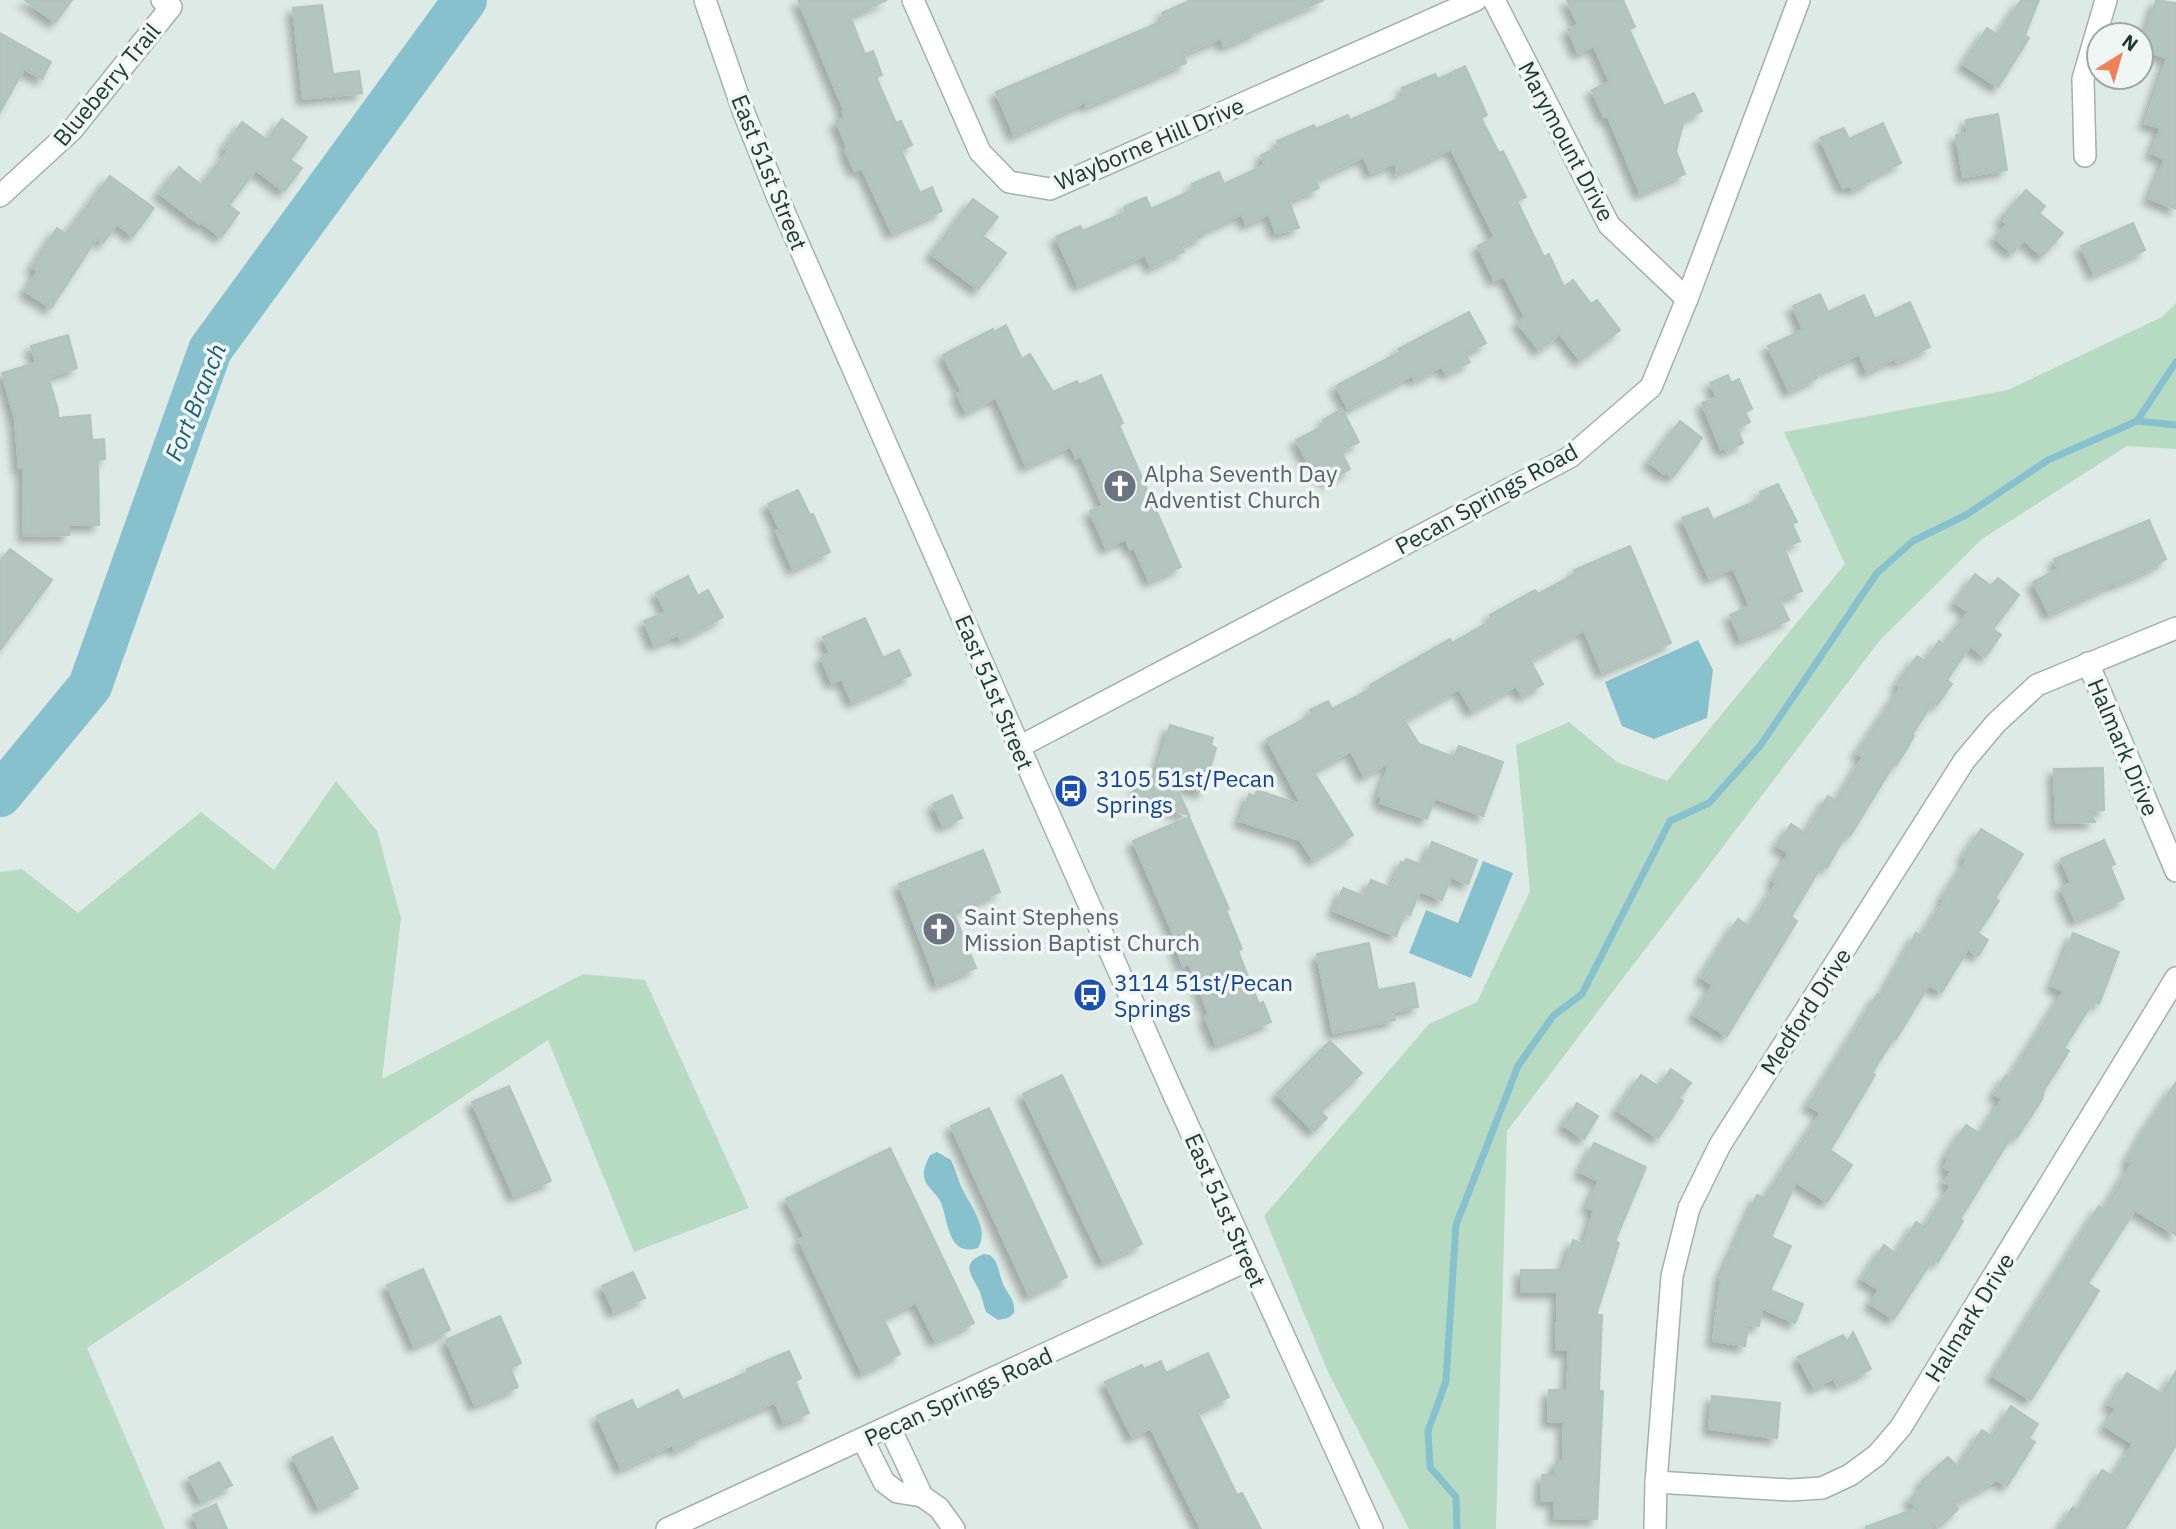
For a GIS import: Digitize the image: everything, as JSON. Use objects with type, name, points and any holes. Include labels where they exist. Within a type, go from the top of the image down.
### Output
[{"type":"street","name":"Blueberry Trail","points":[[0,196],[72,130],[171,7],[162,0]]},
{"type":"street","name":"East 51st Street","points":[[705,0],[744,113],[778,198],[1018,747],[1372,1529]]},
{"type":"street","name":"Wayborne Hill Drive","points":[[913,0],[980,152],[1009,182],[1050,188],[1476,0]]},
{"type":"street","name":"Marymount Drive","points":[[1494,0],[1609,225],[1687,299]]},
{"type":"street","name":"Pecan Springs Road","points":[[1018,747],[1570,457],[1651,387],[1687,299],[1798,0]]},
{"type":"street","points":[[2085,156],[2083,79],[2106,0]]},
{"type":"street","name":"Medford Drive","points":[[1655,1529],[1656,1482],[1672,1276],[1689,1208],[1720,1145],[1964,761],[1996,723],[2037,685],[2176,628]]},
{"type":"street","name":"Halmark Drive","points":[[2088,663],[2176,871]]},
{"type":"street","name":"Halmark Drive","points":[[1656,1482],[1790,1490],[1822,1488],[1850,1475],[1878,1455],[1901,1427],[2176,978]]},
{"type":"street","name":"Pecan Springs Road","points":[[667,1529],[1248,1260]]},
{"type":"street","points":[[890,1427],[922,1496]]},
{"type":"street","points":[[863,1440],[884,1482],[897,1492],[922,1496],[939,1508],[954,1529]]},
{"type":"green space","points":[[2176,303],[2176,449],[2127,446],[1982,539],[1880,640],[1507,1131],[1496,1529],[1409,1529],[1328,1372],[1264,1216],[1429,1024],[1477,1002],[1530,891],[1516,745],[1569,722],[1617,762],[1667,781],[1845,564],[1784,432],[2008,390],[2162,317]]},
{"type":"green space","points":[[336,781],[377,831],[401,918],[382,1079],[583,974],[645,980],[749,1208],[634,1252],[548,1040],[87,1348],[165,1529],[0,1529],[0,872],[22,869],[78,913],[201,812],[274,870]]},
{"type":"water","points":[[1698,640],[1713,670],[1707,718],[1654,739],[1622,726],[1605,682]]},
{"type":"water","points":[[1483,861],[1513,873],[1471,978],[1409,953],[1426,910],[1458,923]]},
{"type":"water","points":[[937,1152],[951,1160],[977,1216],[982,1233],[978,1248],[959,1247],[954,1241],[939,1199],[926,1183],[925,1165],[930,1155]]},
{"type":"water","points":[[984,1254],[990,1255],[995,1261],[1012,1300],[1014,1313],[1008,1318],[998,1320],[986,1312],[971,1274],[972,1261]]},
{"type":"building","points":[[25,0],[72,0],[55,22]]},
{"type":"building","points":[[798,0],[887,0],[850,16],[865,54],[873,51],[882,75],[876,77],[896,123],[901,121],[912,145],[901,150],[920,193],[932,187],[942,211],[892,233],[862,168],[855,171],[845,150],[848,149],[836,121],[845,118],[842,111],[844,110]]},
{"type":"building","points":[[1191,0],[1324,0],[1224,46],[1221,38],[1183,54],[1186,63],[1087,106],[1085,102],[1014,135],[996,92],[1165,20],[1162,13]]},
{"type":"building","points":[[1567,0],[1623,0],[1635,27],[1629,29],[1664,106],[1694,93],[1702,111],[1684,119],[1676,151],[1685,174],[1640,193],[1608,116],[1604,117],[1592,90],[1610,82],[1594,46],[1578,53],[1568,29],[1578,25]]},
{"type":"building","points":[[2021,0],[2039,0],[2025,35],[2029,38],[1998,87],[1963,64],[1987,28],[1997,35]]},
{"type":"building","points":[[2156,0],[2176,3],[2176,209],[2149,198],[2165,159],[2151,153],[2161,128],[2145,123],[2167,58],[2155,54],[2155,21],[2150,21]]},
{"type":"building","points":[[322,5],[333,74],[359,71],[362,93],[303,99],[293,8]]},
{"type":"building","points":[[0,33],[51,62],[42,79],[24,69],[0,112]]},
{"type":"building","points":[[1465,66],[1487,115],[1481,118],[1499,153],[1503,151],[1526,197],[1517,201],[1544,257],[1549,254],[1564,287],[1573,280],[1591,304],[1597,300],[1620,330],[1580,360],[1560,334],[1539,350],[1518,323],[1525,317],[1504,276],[1494,280],[1478,246],[1495,237],[1451,149],[1396,174],[1397,162],[1371,173],[1364,157],[1315,179],[1319,188],[1289,201],[1299,228],[1276,233],[1269,214],[1246,224],[1242,214],[1201,232],[1203,236],[1181,246],[1184,252],[1170,255],[1171,258],[1151,267],[1145,255],[1078,285],[1056,237],[1080,226],[1083,231],[1126,212],[1124,207],[1146,197],[1151,209],[1195,189],[1192,184],[1219,172],[1224,184],[1265,165],[1261,155],[1280,147],[1277,141],[1314,125],[1316,129],[1348,115],[1350,120],[1405,96],[1402,88],[1435,74],[1438,79]]},
{"type":"building","points":[[1998,114],[2007,170],[1963,177],[1956,135],[1968,133],[1966,120]]},
{"type":"building","points":[[282,119],[307,137],[290,160],[302,168],[284,191],[256,170],[229,205],[239,213],[221,237],[201,222],[199,224],[159,193],[179,167],[201,185],[228,151],[224,148],[242,122],[267,140]]},
{"type":"building","points":[[1883,123],[1901,163],[1853,189],[1849,186],[1843,188],[1820,138],[1844,128],[1849,139]]},
{"type":"building","points":[[110,176],[154,208],[133,236],[117,224],[103,243],[97,238],[51,308],[25,291],[38,271],[32,267],[57,228],[66,234]]},
{"type":"building","points":[[2026,190],[2045,206],[2039,213],[2063,233],[2042,256],[2024,240],[2012,253],[1995,238],[2007,224],[2001,219]]},
{"type":"building","points":[[973,199],[998,217],[983,236],[1006,253],[978,289],[931,254]]},
{"type":"building","points":[[2133,223],[2145,250],[2094,274],[2081,246]]},
{"type":"building","points":[[1820,294],[1828,312],[1864,295],[1875,319],[1910,302],[1930,347],[1897,362],[1895,358],[1867,372],[1859,354],[1815,374],[1817,378],[1789,391],[1768,346],[1803,330],[1793,306]]},
{"type":"building","points":[[1469,312],[1486,343],[1465,354],[1470,362],[1446,374],[1442,366],[1415,380],[1412,375],[1348,409],[1336,386],[1400,352],[1398,349]]},
{"type":"building","name":"Alpha Seventh Day Adventist Church","points":[[1006,325],[1022,359],[1030,354],[1053,392],[1077,381],[1079,385],[1101,375],[1123,423],[1119,425],[1181,567],[1149,581],[1134,547],[1130,549],[1126,539],[1106,548],[1090,511],[1103,506],[1081,455],[1076,458],[1071,446],[1026,466],[996,397],[966,412],[957,394],[962,392],[943,355]]},
{"type":"building","points":[[68,335],[77,368],[48,377],[58,418],[90,415],[92,440],[104,439],[105,459],[98,460],[99,525],[69,525],[69,535],[24,536],[23,467],[19,468],[15,419],[2,373],[36,363],[31,346]]},
{"type":"building","points":[[1728,375],[1731,383],[1739,379],[1752,409],[1745,412],[1750,422],[1737,428],[1743,443],[1726,451],[1725,447],[1721,449],[1702,403],[1717,397],[1710,383]]},
{"type":"building","points":[[1342,409],[1359,442],[1341,451],[1350,469],[1327,482],[1317,464],[1310,467],[1296,440],[1326,425],[1323,420]]},
{"type":"building","points":[[1680,421],[1702,438],[1673,477],[1666,472],[1664,474],[1649,462]]},
{"type":"building","points":[[1778,484],[1797,522],[1792,524],[1800,541],[1784,548],[1802,591],[1780,600],[1789,620],[1741,640],[1730,615],[1750,606],[1733,568],[1709,578],[1682,518],[1708,508],[1713,520],[1762,498],[1760,492]]},
{"type":"building","points":[[798,490],[810,515],[813,514],[830,552],[793,569],[776,531],[780,530],[768,504]]},
{"type":"building","points":[[2149,520],[2166,559],[2150,569],[2049,614],[2033,582],[2058,569],[2054,559]]},
{"type":"building","points":[[1630,546],[1671,643],[1602,672],[1584,630],[1530,660],[1543,684],[1522,696],[1516,686],[1472,711],[1459,689],[1404,720],[1419,744],[1454,757],[1459,746],[1503,762],[1483,816],[1435,798],[1427,819],[1380,803],[1382,798],[1378,796],[1390,762],[1364,776],[1351,751],[1313,771],[1353,835],[1313,860],[1300,840],[1240,821],[1249,794],[1255,796],[1257,790],[1302,805],[1267,739],[1312,715],[1310,710],[1328,701],[1332,709],[1369,690],[1372,688],[1370,685],[1450,639],[1452,643],[1492,620],[1490,615],[1535,590],[1538,594],[1575,574],[1574,570]]},
{"type":"building","points":[[10,549],[52,580],[0,650],[0,562]]},
{"type":"building","points":[[1975,574],[1991,586],[1998,578],[2019,595],[1993,629],[2001,635],[1985,657],[1970,646],[1947,680],[1952,684],[1937,705],[1933,702],[1912,735],[1914,736],[1906,750],[1896,765],[1894,764],[1850,836],[1846,834],[1827,868],[1822,865],[1791,917],[1797,921],[1727,1036],[1694,1015],[1713,985],[1701,977],[1738,919],[1749,926],[1777,883],[1772,880],[1789,853],[1777,846],[1791,824],[1805,833],[1828,796],[1836,801],[1863,757],[1857,753],[1901,687],[1897,684],[1917,656],[1925,661],[1939,641],[1943,644],[1968,612],[1955,602]]},
{"type":"building","points":[[688,576],[698,596],[708,590],[723,617],[681,640],[678,635],[654,645],[644,621],[666,612],[656,593]]},
{"type":"building","points":[[865,618],[883,658],[899,650],[911,675],[852,702],[842,679],[832,683],[821,658],[830,653],[823,637]]},
{"type":"building","points":[[1170,725],[1213,738],[1211,745],[1216,748],[1203,792],[1175,784],[1189,815],[1135,800],[1142,774],[1155,777]]},
{"type":"building","points":[[2103,768],[2104,810],[2090,811],[2095,822],[2056,823],[2054,769]]},
{"type":"building","points":[[952,795],[962,818],[943,826],[933,804]]},
{"type":"building","points":[[1189,817],[1229,909],[1226,910],[1242,949],[1238,951],[1259,1004],[1263,1002],[1271,1022],[1216,1044],[1205,1017],[1209,1014],[1189,963],[1183,966],[1175,945],[1178,944],[1133,841]]},
{"type":"building","points":[[1981,829],[2023,854],[1995,898],[1999,901],[1978,933],[1988,940],[1978,956],[1968,949],[1942,992],[1929,985],[1872,1073],[1875,1075],[1830,1150],[1852,1165],[1827,1202],[1796,1182],[1771,1237],[1791,1246],[1770,1290],[1803,1304],[1795,1323],[1762,1308],[1759,1326],[1748,1325],[1745,1346],[1713,1341],[1721,1276],[1757,1195],[1765,1198],[1821,1113],[1808,1105],[1878,994],[1881,996],[1916,933],[1921,936],[1945,899],[1942,898],[1967,860],[1963,857]]},
{"type":"building","points":[[2104,840],[2115,864],[2110,866],[2124,899],[2075,920],[2061,888],[2071,883],[2061,859]]},
{"type":"building","points":[[1432,842],[1477,860],[1468,884],[1451,877],[1442,900],[1420,891],[1410,915],[1405,913],[1396,936],[1334,911],[1343,888],[1364,896],[1371,880],[1391,888],[1401,862],[1404,863],[1406,859],[1423,865]]},
{"type":"building","name":"Saint Stephens Mission Baptist Church","points":[[983,850],[1000,892],[953,911],[976,968],[937,984],[899,884]]},
{"type":"building","points":[[2073,933],[2119,952],[2099,1004],[2093,1002],[2064,1048],[2069,1051],[2044,1090],[2042,1099],[2017,1137],[2013,1134],[1960,1219],[1963,1221],[1938,1262],[1933,1259],[1894,1319],[1870,1304],[1879,1290],[1862,1279],[1884,1245],[1896,1254],[1916,1222],[1924,1227],[1951,1186],[1944,1182],[1951,1172],[1944,1167],[1949,1158],[1946,1156],[1966,1125],[1980,1134],[2002,1099],[1994,1094],[2006,1075],[2010,1077],[2064,991],[2052,986]]},
{"type":"building","points":[[1369,943],[1378,990],[1414,983],[1418,1007],[1393,1012],[1395,1020],[1333,1033],[1317,954]]},
{"type":"building","points":[[1330,1041],[1362,1073],[1321,1112],[1327,1118],[1314,1131],[1277,1094]]},
{"type":"building","points":[[1671,1069],[1691,1083],[1679,1098],[1683,1101],[1658,1138],[1617,1110],[1641,1075],[1659,1087]]},
{"type":"building","points":[[1062,1075],[1142,1244],[1103,1262],[1023,1094]]},
{"type":"building","points":[[2176,1082],[2176,1235],[2135,1210],[2088,1283],[2099,1291],[2031,1400],[1992,1376],[2099,1206],[2104,1209],[2132,1163],[2127,1161],[2145,1129]]},
{"type":"building","points":[[509,1086],[551,1181],[514,1196],[472,1102]]},
{"type":"building","points":[[1577,1103],[1598,1116],[1584,1139],[1563,1125]]},
{"type":"building","points":[[989,1108],[1067,1277],[1029,1295],[951,1126]]},
{"type":"building","points":[[1594,1143],[1646,1167],[1615,1241],[1619,1243],[1596,1315],[1602,1315],[1599,1391],[1603,1391],[1597,1519],[1554,1518],[1555,1501],[1541,1500],[1542,1475],[1555,1475],[1556,1461],[1563,1462],[1564,1422],[1548,1421],[1549,1390],[1567,1390],[1569,1350],[1556,1350],[1558,1292],[1521,1292],[1521,1270],[1563,1270],[1573,1240],[1584,1244],[1594,1210],[1587,1207],[1599,1181],[1580,1172]]},
{"type":"building","points":[[890,1148],[974,1323],[935,1341],[916,1302],[883,1318],[900,1354],[862,1373],[799,1240],[805,1237],[786,1199]]},
{"type":"building","points":[[423,1269],[450,1330],[414,1346],[387,1285]]},
{"type":"building","points":[[633,1272],[645,1298],[614,1312],[602,1286]]},
{"type":"building","points":[[500,1316],[521,1363],[510,1368],[518,1387],[475,1405],[446,1340]]},
{"type":"building","points":[[1853,1332],[1871,1369],[1837,1385],[1834,1378],[1814,1388],[1798,1357],[1843,1335],[1847,1342]]},
{"type":"building","points":[[789,1351],[801,1378],[795,1381],[809,1413],[784,1423],[775,1402],[699,1435],[700,1438],[675,1450],[672,1445],[621,1469],[597,1416],[632,1400],[637,1410],[678,1390],[683,1400]]},
{"type":"building","points":[[1208,1353],[1229,1397],[1197,1412],[1237,1495],[1242,1493],[1261,1529],[1201,1529],[1151,1428],[1132,1437],[1105,1382],[1142,1365],[1144,1369],[1161,1361],[1166,1373]]},
{"type":"building","points":[[2176,1371],[2176,1445],[2125,1529],[2059,1529],[2073,1507],[2078,1510],[2102,1470],[2113,1476],[2133,1444],[2105,1426],[2116,1408],[2108,1404],[2127,1373],[2162,1394]]},
{"type":"building","points":[[1712,1396],[1780,1403],[1777,1438],[1709,1429]]},
{"type":"building","points":[[2011,1406],[2038,1424],[2029,1438],[2035,1442],[2007,1486],[1997,1480],[1954,1504],[1958,1509],[1939,1527],[1935,1523],[1929,1529],[1866,1529],[1917,1508],[1909,1500],[1924,1486],[1921,1482],[1948,1457],[1958,1467],[1982,1430],[1992,1436]]},
{"type":"building","points":[[332,1437],[358,1488],[319,1508],[293,1457]]},
{"type":"building","points":[[219,1462],[232,1485],[201,1501],[189,1478]]},
{"type":"building","points":[[216,1504],[227,1529],[199,1529],[193,1515]]},
{"type":"waterway","name":"Fort Branch","points":[[0,795],[90,686],[210,350],[465,0]]},
{"type":"waterway","points":[[1457,1529],[1456,1497],[1430,1467],[1428,1431],[1446,1381],[1456,1225],[1518,1066],[1553,1016],[1582,994],[1670,821],[1709,803],[1760,746],[1877,573],[1913,541],[1966,515],[2048,460],[2137,421],[2176,362]]},
{"type":"waterway","points":[[2137,421],[2176,425]]},
{"type":"place","name":"Alpha Seventh Day Adventist Church","points":[[1120,486]]},
{"type":"place","name":"3105 51st/Pecan Springs","points":[[1071,791]]},
{"type":"place","name":"Saint Stephens Mission Baptist Church","points":[[939,929]]},
{"type":"place","name":"3114 51st/Pecan Springs","points":[[1090,995]]}]
